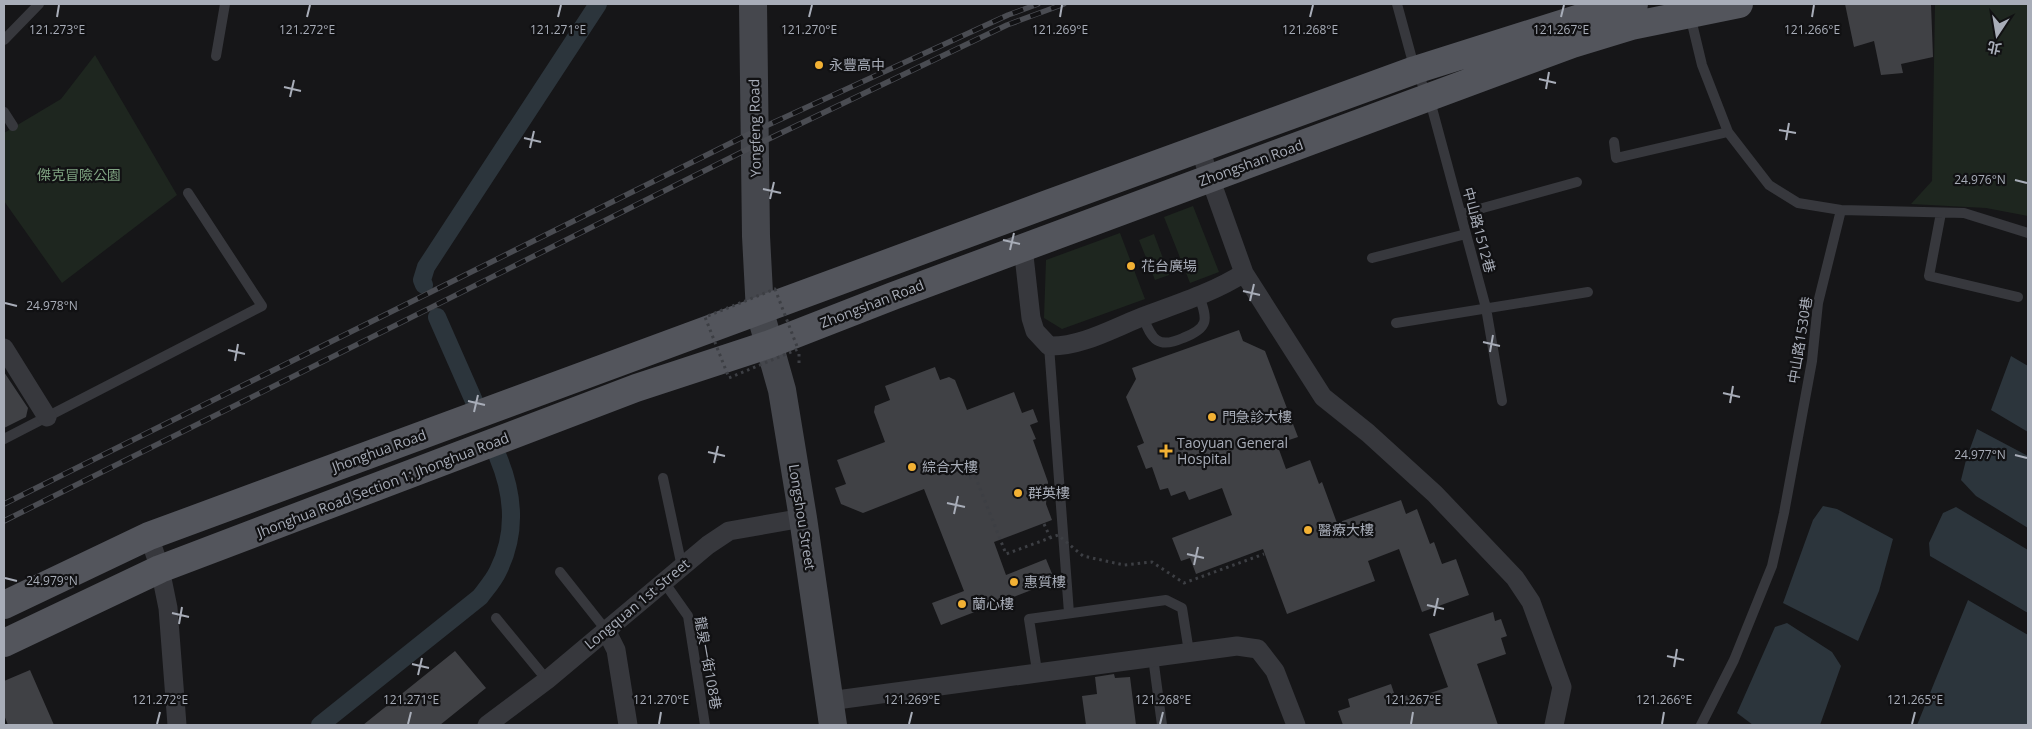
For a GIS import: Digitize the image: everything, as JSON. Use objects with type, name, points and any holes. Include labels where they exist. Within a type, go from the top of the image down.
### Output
[{"type":"main road","points":[[760,312],[1415,70],[1596,12],[1634,4]]},
{"type":"main road","name":"Zhongshan Road","points":[[770,344],[1023,247],[1572,44],[1631,26],[1739,4]]},
{"type":"main road","name":"Jhonghua Road","points":[[4,605],[148,536],[760,312]]},
{"type":"main road","name":"Jhonghua Road Section 1; Jhonghua Road","points":[[4,643],[160,569],[636,388],[770,344]]},
{"type":"street","name":"Yongfeng Road","points":[[753,4],[756,236],[760,312]]},
{"type":"street","points":[[1200,150],[1244,273],[1323,397],[1368,433],[1435,494],[1515,578],[1530,602],[1562,687],[1554,725]]},
{"type":"street","points":[[1023,247],[1030,318],[1035,331],[1049,346],[1063,346],[1143,317],[1223,286],[1244,273]]},
{"type":"street","name":"Longshou Street","points":[[760,312],[782,390],[803,518],[831,713]]},
{"type":"street","points":[[4,348],[46,417]]},
{"type":"street","name":"Longquan 1st Street","points":[[487,725],[547,680],[682,567],[729,531],[803,518]]},
{"type":"street","points":[[148,536],[160,569],[168,608],[177,725]]},
{"type":"street","points":[[606,630],[616,650],[628,725]]},
{"type":"street","points":[[831,713],[1037,671],[1237,646],[1258,649],[1275,671],[1296,725]]},
{"type":"lane","points":[[4,40],[39,4]]},
{"type":"lane","points":[[216,56],[223,4]]},
{"type":"lane","name":"中山路1512巷","points":[[1397,4],[1415,70],[1429,97],[1486,308],[1502,401]]},
{"type":"lane","points":[[1690,14],[1702,65],[1728,132],[1769,185],[1798,203],[1841,210],[1964,214],[2028,233]]},
{"type":"lane","points":[[4,112],[13,126]]},
{"type":"lane","points":[[1614,142],[1616,158],[1728,132]]},
{"type":"lane","points":[[1461,214],[1577,182]]},
{"type":"lane","points":[[4,439],[262,306],[188,193]]},
{"type":"lane","name":"中山路1530巷","points":[[1702,725],[1734,660],[1772,566],[1812,361],[1818,303],[1841,210]]},
{"type":"lane","points":[[1941,213],[1929,276],[2018,297]]},
{"type":"lane","points":[[1372,258],[1466,234]]},
{"type":"lane","points":[[1396,323],[1588,292]]},
{"type":"lane","points":[[1143,317],[1150,334],[1155,339],[1171,344],[1198,332],[1203,327],[1205,313],[1199,296]]},
{"type":"lane","points":[[1049,346],[1068,613]]},
{"type":"lane","points":[[663,478],[682,567]]},
{"type":"lane","points":[[560,572],[606,630]]},
{"type":"lane","name":"龍泉一街108巷","points":[[664,582],[688,616],[705,725]]},
{"type":"lane","points":[[1037,671],[1030,619],[1166,600],[1182,608],[1189,652]]},
{"type":"lane","points":[[496,618],[547,680]]},
{"type":"lane","points":[[1153,657],[1162,725]]},
{"type":"path","points":[[775,290],[798,349],[729,378],[705,317],[775,290]]},
{"type":"path","points":[[969,478],[975,476],[1006,554],[1058,535],[1083,556],[1124,565],[1152,562],[1184,583],[1264,554]]},
{"type":"path","points":[[1044,524],[1050,537]]},
{"type":"green space","points":[[1935,4],[2028,4],[2028,216],[1986,208],[1911,204],[1932,181]]},
{"type":"green space","name":"傑克冒險公園","points":[[95,55],[177,195],[62,283],[4,201],[4,133],[61,99]]},
{"type":"green space","points":[[1193,206],[1219,272],[1190,283],[1164,217]]},
{"type":"green space","points":[[1120,233],[1145,299],[1062,329],[1044,318],[1046,260]]},
{"type":"green space","points":[[1154,234],[1169,275],[1155,280],[1139,240]]},
{"type":"shaded area","points":[[2011,356],[2028,366],[2028,432],[1991,410]]},
{"type":"shaded area","points":[[1977,429],[2028,456],[2028,528],[1976,496],[1961,480]]},
{"type":"shaded area","points":[[1823,506],[1837,509],[1893,539],[1879,591],[1858,641],[1783,603],[1813,520]]},
{"type":"shaded area","points":[[1956,507],[2028,550],[2028,613],[1930,556],[1929,543],[1943,513]]},
{"type":"shaded area","points":[[1968,600],[2028,635],[2028,725],[1917,725]]},
{"type":"shaded area","points":[[1787,623],[1832,652],[1841,666],[1820,725],[1753,725],[1737,713],[1775,627]]},
{"type":"building","points":[[1845,4],[1931,4],[1933,57],[1901,64],[1903,73],[1881,75],[1874,41],[1854,47]]},
{"type":"building","points":[[1239,330],[1243,341],[1265,351],[1298,437],[1277,444],[1286,469],[1310,460],[1319,484],[1322,482],[1337,523],[1401,500],[1406,514],[1417,509],[1430,544],[1434,542],[1442,564],[1456,559],[1469,595],[1422,612],[1399,549],[1368,561],[1375,581],[1287,614],[1263,549],[1196,574],[1190,558],[1181,561],[1172,538],[1232,515],[1222,488],[1189,500],[1185,491],[1171,496],[1168,488],[1160,490],[1152,467],[1146,469],[1137,446],[1144,443],[1126,397],[1136,379],[1132,368]]},
{"type":"building","name":"綜合大樓","points":[[935,367],[940,380],[949,377],[955,380],[967,410],[1014,392],[1022,413],[1033,409],[1038,422],[1030,425],[1036,439],[1033,440],[1048,482],[1046,504],[1052,520],[994,542],[1006,575],[1046,559],[1055,581],[941,625],[932,603],[964,591],[924,489],[863,513],[841,504],[835,488],[846,484],[837,460],[885,442],[874,412],[875,406],[890,400],[885,386]]},
{"type":"building","points":[[4,372],[28,408],[26,417],[4,428]]},
{"type":"building","points":[[1493,612],[1495,621],[1501,619],[1507,636],[1501,638],[1506,654],[1477,664],[1498,725],[1343,725],[1338,711],[1350,707],[1348,699],[1391,684],[1396,699],[1408,695],[1410,700],[1448,687],[1429,634]]},
{"type":"building","points":[[455,651],[486,688],[440,725],[363,725]]},
{"type":"building","points":[[30,670],[54,725],[8,725],[4,715],[4,681]]},
{"type":"building","points":[[1114,674],[1115,678],[1130,677],[1136,725],[1086,725],[1082,696],[1097,694],[1095,677]]},
{"type":"waterway","points":[[424,285],[422,280],[426,267],[598,4]]},
{"type":"waterway","points":[[437,317],[474,401]]},
{"type":"waterway","points":[[320,725],[480,597],[492,581],[504,557],[511,528],[510,500],[498,457]]},
{"type":"railway","points":[[4,504],[755,131],[1008,15],[1038,4]]},
{"type":"railway","points":[[4,521],[756,145],[1007,25],[1064,4]]},
{"type":"place","name":"永豐高中","points":[[819,65]]},
{"type":"place","name":"花台廣場","points":[[1131,266]]},
{"type":"place","name":"門急診大樓","points":[[1212,417]]},
{"type":"place","name":"Taoyuan General Hospital","points":[[1166,451]]},
{"type":"place","name":"綜合大樓","points":[[912,467]]},
{"type":"place","name":"群英樓","points":[[1018,493]]},
{"type":"place","name":"醫療大樓","points":[[1308,530]]},
{"type":"place","name":"惠質樓","points":[[1014,582]]},
{"type":"place","name":"蘭心樓","points":[[962,604]]}]
